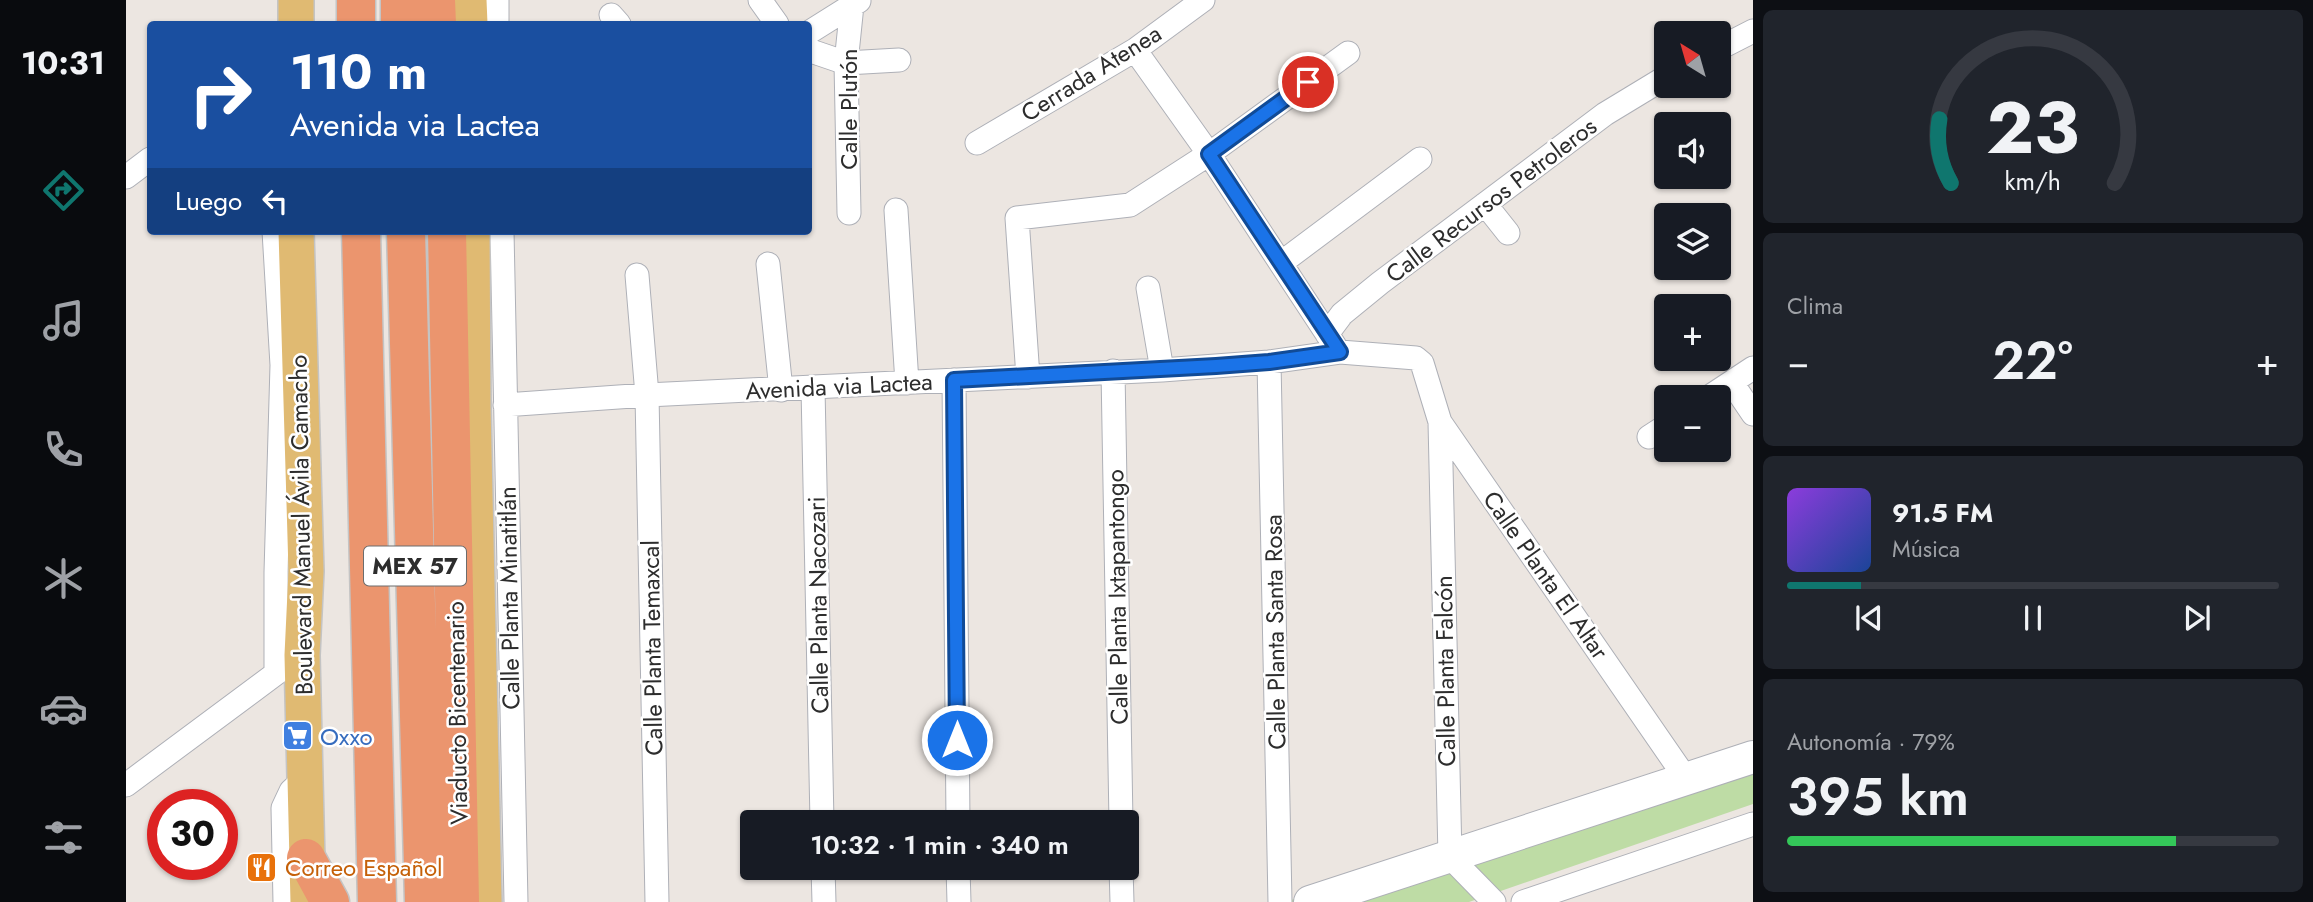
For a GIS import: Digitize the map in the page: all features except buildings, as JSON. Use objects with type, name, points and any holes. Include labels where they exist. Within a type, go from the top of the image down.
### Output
[{"type":"highway","points":[[356,0],[356,21]]},
{"type":"highway","points":[[400,0],[400,21]]},
{"type":"highway","points":[[436,0],[437,21]]},
{"type":"highway","name":"MEX 57","points":[[361,235],[377,902]]},
{"type":"highway","name":"MEX 57","points":[[406,235],[424,902]]},
{"type":"highway","name":"Viaducto Bicentenario","points":[[447,235],[460,902]]},
{"type":"highway","points":[[306,858],[330,902]]},
{"type":"main road","points":[[296,0],[296,21]]},
{"type":"main road","points":[[469,0],[470,21]]},
{"type":"main road","name":"Boulevard Manuel Ávila Camacho","points":[[296,235],[306,571],[289,664],[304,779],[308,902]]},
{"type":"main road","points":[[473,235],[488,295],[484,902]]},
{"type":"main road","points":[[1310,902],[1753,757]]},
{"type":"street","points":[[497,0],[497,21]]},
{"type":"street","points":[[760,0],[775,21]]},
{"type":"street","name":"Cerrada Atenea","points":[[977,143],[1135,50],[1203,0]]},
{"type":"street","points":[[812,30],[856,3]]},
{"type":"street","name":"Calle Plutón","points":[[849,212],[846,63],[856,3]]},
{"type":"street","points":[[1731,42],[1753,31]]},
{"type":"street","points":[[1135,50],[1209,154],[1333,343]]},
{"type":"street","points":[[812,51],[846,63],[898,60]]},
{"type":"street","points":[[1028,377],[1017,218],[1130,205],[1209,154],[1348,53]]},
{"type":"street","name":"Calle Recursos Petroleros","points":[[1333,343],[1342,314],[1605,114],[1654,85]]},
{"type":"street","points":[[1281,263],[1420,159]]},
{"type":"street","points":[[126,177],[147,161]]},
{"type":"street","points":[[1485,204],[1508,233]]},
{"type":"street","points":[[896,210],[907,383]]},
{"type":"street","name":"Boulevard Manuel Ávila Camacho","points":[[274,235],[282,365],[276,572],[289,664]]},
{"type":"street","name":"Calle Planta Minatitlán","points":[[501,235],[488,295],[506,405],[516,902]]},
{"type":"street","points":[[768,264],[781,390]]},
{"type":"street","name":"Calle Planta Temaxcal","points":[[637,275],[647,395],[657,902]]},
{"type":"street","points":[[1148,288],[1162,370]]},
{"type":"street","name":"Avenida via Lactea","points":[[506,405],[1269,362],[1333,343],[1416,358],[1422,363]]},
{"type":"street","name":"Calle Planta Santa Rosa","points":[[1269,362],[1280,902]]},
{"type":"street","name":"Calle Planta El Altar","points":[[1422,363],[1440,422],[1687,780]]},
{"type":"street","points":[[1729,385],[1753,368]]},
{"type":"street","name":"Calle Planta Ixtapantongo","points":[[1114,371],[1121,810]]},
{"type":"street","points":[[954,380],[958,810]]},
{"type":"street","points":[[1732,383],[1753,414]]},
{"type":"street","name":"Calle Planta Nacozari","points":[[813,388],[822,810]]},
{"type":"street","name":"Calle Planta Falcón","points":[[1440,422],[1450,856]]},
{"type":"street","points":[[126,785],[289,664]]},
{"type":"street","points":[[285,902],[283,808],[290,791],[304,779]]},
{"type":"street","points":[[1523,902],[1753,824]]},
{"type":"street","points":[[1450,856],[1494,902]]},
{"type":"street","points":[[823,880],[824,902]]},
{"type":"street","points":[[958,880],[959,902]]},
{"type":"street","points":[[1121,880],[1122,902]]},
{"type":"green space","points":[[1753,752],[1753,804],[1469,902],[1285,902]]},
{"type":"place","name":"Oxxo","points":[[297,736]]},
{"type":"place","name":"Correo Español","points":[[262,867]]},
{"type":"route","points":[[957,740],[954,380],[1162,370],[1269,362],[1340,352],[1209,154],[1308,82]]}]
